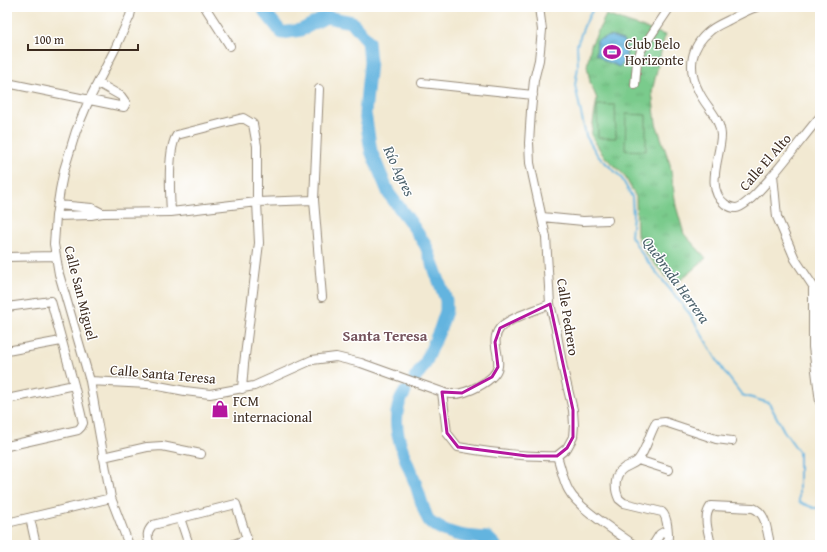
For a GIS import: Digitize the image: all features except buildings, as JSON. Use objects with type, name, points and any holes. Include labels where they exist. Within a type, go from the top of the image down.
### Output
[{"type":"street","name":"Calle San Miguel","points":[[129,545],[111,498],[90,381],[55,256],[54,244],[56,216],[64,170],[76,131],[89,100],[127,23],[132,7]]},
{"type":"street","points":[[205,7],[230,46]]},
{"type":"street","name":"Calle Pedrero","points":[[539,7],[542,30],[533,95],[529,143],[530,162],[546,237],[550,304],[573,410],[574,425],[573,437],[567,448],[557,456]]},
{"type":"street","points":[[635,85],[637,62],[641,50],[670,7]]},
{"type":"street","name":"Calle El Alto","points":[[757,7],[711,30],[698,42],[692,58],[692,69],[695,83],[699,93],[716,116],[721,134],[715,179],[717,196],[729,207],[737,208],[746,203],[773,175],[820,117]]},
{"type":"street","points":[[7,83],[124,107],[126,103],[117,90],[98,83]]},
{"type":"street","points":[[422,83],[533,95]]},
{"type":"street","points":[[319,88],[314,200],[322,297]]},
{"type":"street","points":[[171,212],[170,175],[173,140],[177,135],[243,118],[253,124],[257,146],[259,243],[242,389]]},
{"type":"street","points":[[773,175],[777,217],[795,259],[817,286],[813,348],[820,402]]},
{"type":"street","points":[[56,216],[91,215],[102,213],[171,212],[257,202],[314,200]]},
{"type":"street","points":[[58,204],[92,208],[102,213]]},
{"type":"street","points":[[542,217],[583,222],[608,220]]},
{"type":"street","points":[[7,258],[55,256]]},
{"type":"street","points":[[7,307],[51,301],[82,417],[82,424],[78,430],[7,446]]},
{"type":"street","name":"Calle Santa Teresa","points":[[90,381],[148,384],[210,394],[254,386],[312,360],[336,357],[361,363],[442,392],[451,394],[462,393],[476,388],[492,377],[498,367],[495,342],[500,328],[506,323],[550,304]]},
{"type":"street","points":[[7,351],[61,341]]},
{"type":"street","points":[[7,399],[74,385]]},
{"type":"street","points":[[442,392],[448,433],[458,447],[490,453],[528,456],[557,456],[569,491],[576,501],[634,545]]},
{"type":"street","points":[[667,545],[669,539],[666,519],[662,512],[624,503],[619,500],[616,481],[618,473],[623,468],[638,460],[656,423],[665,422],[716,439],[732,442]]},
{"type":"street","points":[[103,457],[147,447],[162,446],[201,454]]},
{"type":"street","points":[[638,460],[669,470]]},
{"type":"street","points":[[7,523],[111,498]]},
{"type":"street","points":[[150,545],[147,536],[149,529],[153,525],[236,504],[247,540],[232,545]]},
{"type":"street","points":[[711,545],[706,521],[707,514],[711,506],[753,508],[758,510],[763,514],[769,539]]},
{"type":"street","points":[[30,518],[36,545]]},
{"type":"street","points":[[180,518],[189,545]]},
{"type":"street","points":[[653,545],[660,534],[667,530]]},
{"type":"highlighted area","points":[[550,304],[573,410],[573,437],[567,448],[557,456],[527,456],[458,447],[447,433],[442,392],[462,393],[492,377],[498,367],[495,342],[500,328]]},
{"type":"green space","name":"Club Belo Horizonte","points":[[606,15],[665,35],[652,92],[656,123],[670,164],[676,206],[684,234],[706,258],[674,286],[647,255],[637,236],[636,197],[624,175],[603,155],[591,135],[597,99],[590,82],[587,66],[591,45]]},
{"type":"green space","points":[[597,105],[615,105],[616,138],[598,138]]},
{"type":"green space","points":[[626,114],[646,115],[646,151],[625,150]]},
{"type":"water","name":"Club Belo Horizonte","points":[[610,36],[623,40],[627,49],[626,60],[619,67],[605,61],[596,54],[597,40]]},
{"type":"waterway","name":"Río Agres","points":[[263,7],[265,12],[282,33],[301,30],[326,17],[352,22],[368,41],[370,62],[365,113],[371,151],[389,194],[426,246],[446,300],[446,311],[440,329],[425,364],[415,378]]},
{"type":"waterway","name":"Quebrada Herrera","points":[[594,7],[584,26],[577,45],[578,67],[575,85],[586,136],[598,156],[621,177],[632,197],[633,216],[631,236],[644,257],[689,313],[723,370],[742,395],[769,403],[784,431],[799,452],[799,502],[814,508],[820,508]]},
{"type":"waterway","name":"Río Agres","points":[[405,392],[399,403],[397,427],[402,450],[428,519],[430,522],[444,530],[456,534],[488,538],[495,545]]},
{"type":"place","name":"Club Belo Horizonte","points":[[612,52]]},
{"type":"place","name":"FCM internacional","points":[[220,409]]},
{"type":"district","name":"Santa Teresa","points":[[385,336]]}]
